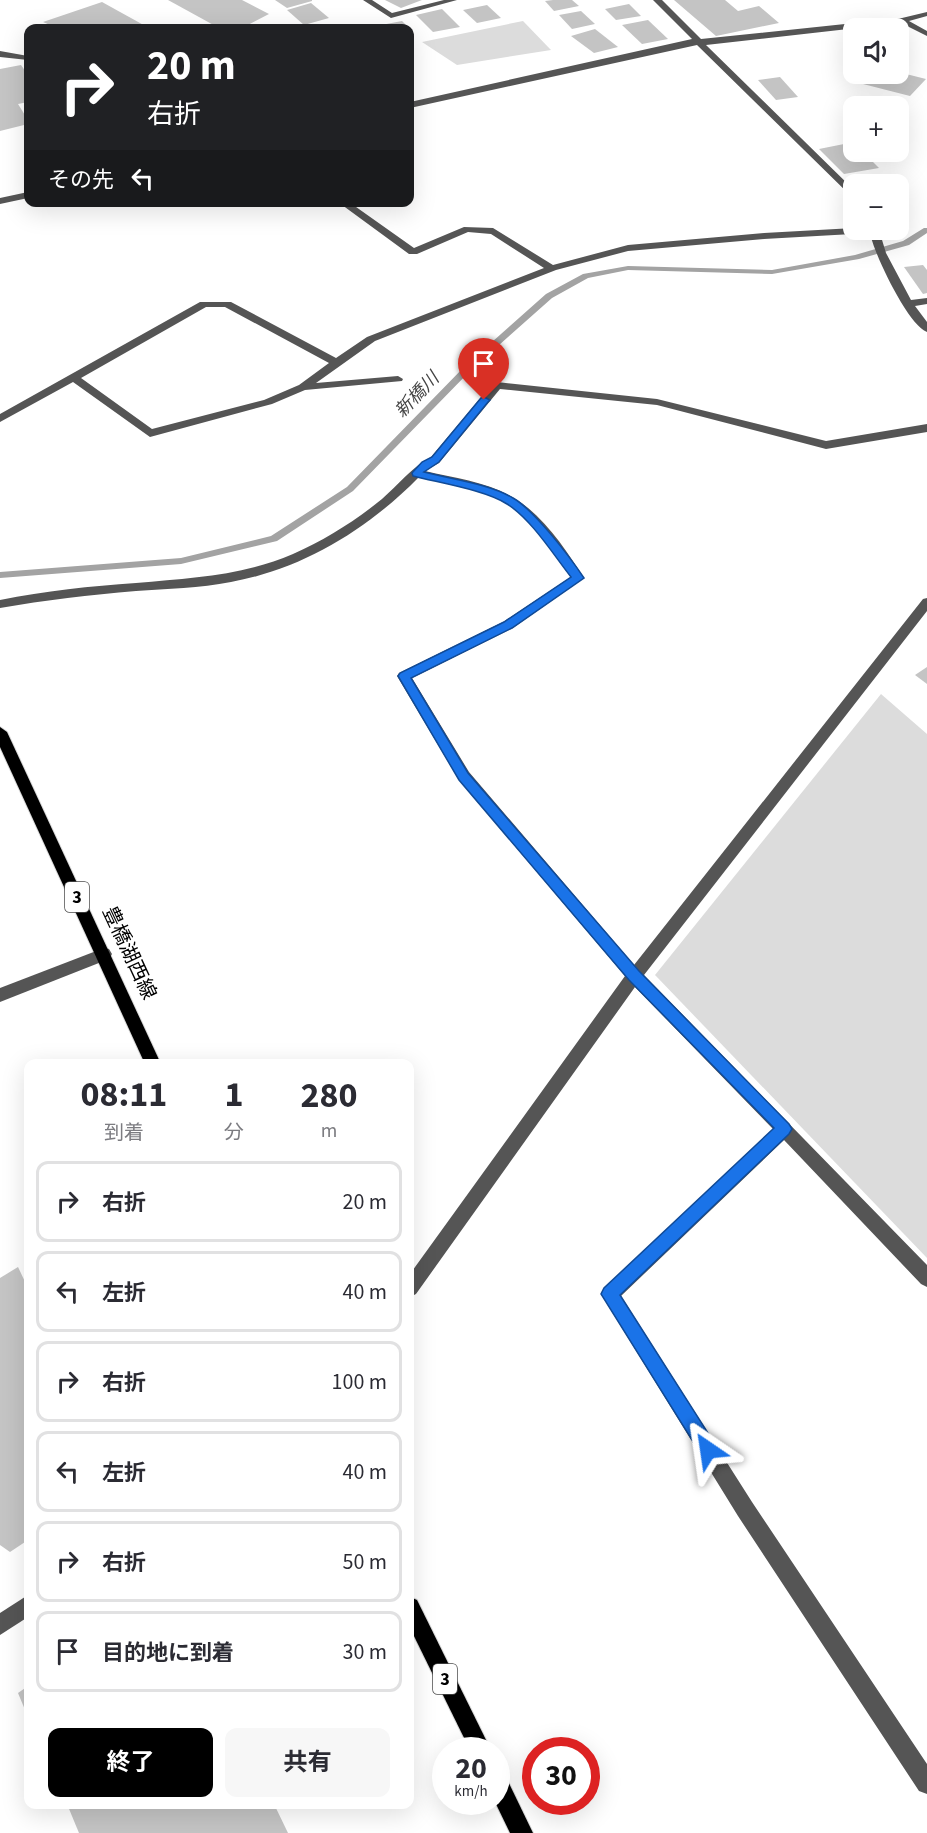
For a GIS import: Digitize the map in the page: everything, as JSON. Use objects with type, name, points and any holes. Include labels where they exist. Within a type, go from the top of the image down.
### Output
[{"type":"main road","name":"豊橋湖西線","points":[[0,732],[151,1059]]},
{"type":"main road","name":"3","points":[[414,1615],[475,1737]]},
{"type":"main road","points":[[510,1809],[522,1833]]},
{"type":"street","points":[[367,0],[391,16],[453,0]]},
{"type":"street","points":[[657,0],[843,185]]},
{"type":"street","points":[[909,18],[927,14]]},
{"type":"street","points":[[909,24],[927,34]]},
{"type":"street","points":[[414,104],[692,42],[716,42],[843,27]]},
{"type":"street","points":[[0,54],[24,57]]},
{"type":"street","points":[[0,201],[24,196]]},
{"type":"street","points":[[349,207],[413,252],[467,229],[493,231],[552,268]]},
{"type":"street","points":[[74,378],[150,433],[268,402],[303,387],[370,339],[552,268],[628,248],[764,236],[843,232]]},
{"type":"street","points":[[877,240],[908,304],[927,330]]},
{"type":"street","points":[[908,304],[927,301]]},
{"type":"street","points":[[0,419],[204,304],[227,304],[337,363]]},
{"type":"street","points":[[303,387],[398,379]]},
{"type":"street","points":[[0,604],[99,591],[198,583],[244,575],[292,560],[344,534],[376,511],[425,465],[435,460],[497,385],[657,402],[826,445],[927,428]]},
{"type":"street","points":[[417,473],[510,501],[525,512],[578,578],[508,625],[404,676],[464,776],[634,976],[927,1278]]},
{"type":"street","points":[[414,1282],[634,976],[927,602]]},
{"type":"street","points":[[0,994],[104,954]]},
{"type":"street","points":[[784,1129],[610,1294],[745,1509],[927,1783]]},
{"type":"street","points":[[3,1618],[24,1607]]},
{"type":"shaded area","points":[[523,21],[551,50],[457,65],[422,42]]},
{"type":"shaded area","points":[[881,694],[927,734],[927,1258],[655,975]]},
{"type":"building","points":[[168,0],[242,0],[269,14],[250,24],[212,24]]},
{"type":"building","points":[[275,0],[312,0],[312,1],[287,8]]},
{"type":"building","points":[[385,0],[422,0],[401,8]]},
{"type":"building","points":[[572,0],[579,6],[554,11],[545,1]]},
{"type":"building","points":[[674,0],[725,0],[738,11],[759,6],[779,23],[716,36]]},
{"type":"building","points":[[102,2],[142,24],[48,24],[43,22]]},
{"type":"building","points":[[311,3],[329,18],[303,24],[287,10]]},
{"type":"building","points":[[629,4],[641,16],[616,20],[605,9]]},
{"type":"building","points":[[487,5],[501,18],[477,23],[463,10]]},
{"type":"building","points":[[442,9],[460,27],[433,32],[416,15]]},
{"type":"building","points":[[581,11],[595,24],[572,29],[559,15]]},
{"type":"building","points":[[648,20],[668,39],[642,44],[622,25]]},
{"type":"building","points":[[402,21],[405,24],[386,24]]},
{"type":"building","points":[[595,29],[618,47],[594,53],[571,36]]},
{"type":"building","points":[[21,65],[24,69],[24,103],[18,104],[24,114],[24,125],[0,131],[0,69]]},
{"type":"building","points":[[909,75],[926,79],[910,96],[863,84],[909,84]]},
{"type":"building","points":[[780,77],[798,97],[776,100],[758,80]]},
{"type":"building","points":[[843,144],[843,162],[873,162],[879,168],[844,174],[819,149]]},
{"type":"building","points":[[923,265],[927,270],[927,293],[923,294],[904,267]]},
{"type":"building","points":[[927,667],[927,684],[915,675]]},
{"type":"building","points":[[18,1267],[24,1280],[24,1543],[10,1552],[0,1545],[0,1278]]},
{"type":"building","points":[[24,1689],[24,1707],[18,1693]]},
{"type":"building","points":[[69,1809],[276,1809],[288,1833],[79,1833]]},
{"type":"waterway","name":"新橋川","points":[[0,575],[181,561],[274,539],[350,489],[468,368],[549,296],[586,276],[628,268],[772,272],[856,257],[906,243],[927,230]]},
{"type":"route","points":[[484,400],[435,460],[425,465],[417,473],[510,501],[525,512],[578,578],[508,625],[404,676],[464,776],[634,976],[784,1129],[610,1294],[708,1450]]}]
